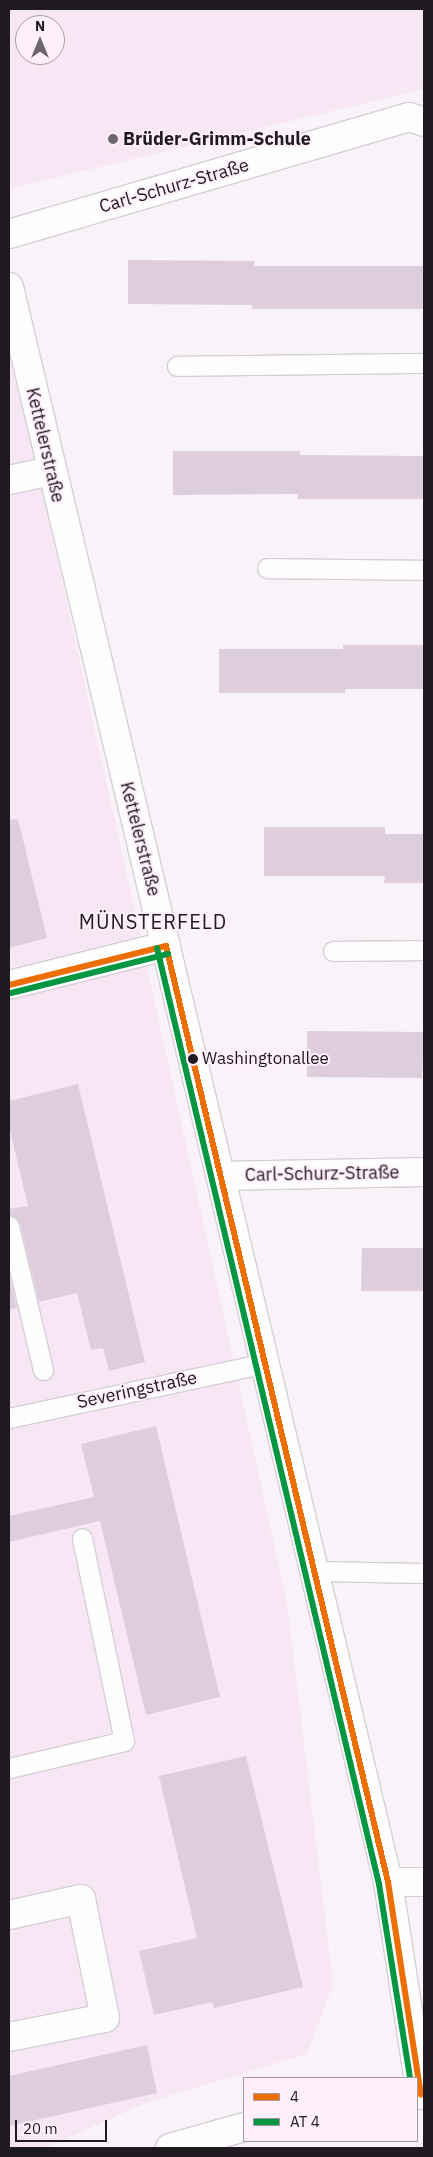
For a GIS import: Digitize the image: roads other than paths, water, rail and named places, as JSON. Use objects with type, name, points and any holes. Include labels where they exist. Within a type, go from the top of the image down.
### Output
[{"type":"street","name":"Carl-Schurz-Straße","points":[[9,234],[409,117],[424,122]]},
{"type":"street","name":"Kettelerstraße","points":[[9,287],[50,471],[166,946],[388,1882],[421,2094]]},
{"type":"street","points":[[9,480],[50,471]]},
{"type":"street","points":[[9,985],[166,946]]},
{"type":"street","name":"Carl-Schurz-Straße","points":[[221,1176],[424,1172]]},
{"type":"street","points":[[388,1882],[424,1882]]},
{"type":"street","points":[[9,1914],[81,1899],[105,2018],[9,2037]]},
{"type":"street","points":[[170,2148],[243,2127]]},
{"type":"lane","points":[[177,366],[424,363]]},
{"type":"lane","points":[[267,568],[424,570]]},
{"type":"lane","points":[[333,951],[424,950]]},
{"type":"lane","points":[[9,1226],[43,1370]]},
{"type":"lane","name":"Severingstraße","points":[[9,1418],[265,1363]]},
{"type":"lane","points":[[9,1768],[124,1742],[82,1538]]},
{"type":"lane","points":[[315,1571],[424,1573]]},
{"type":"place","name":"Brüder-Grimm-Schule","points":[[113,139]]},
{"type":"place","name":"Washingtonallee","points":[[193,1059]]},
{"type":"district","name":"MÜNSTERFELD","points":[[153,921]]}]
